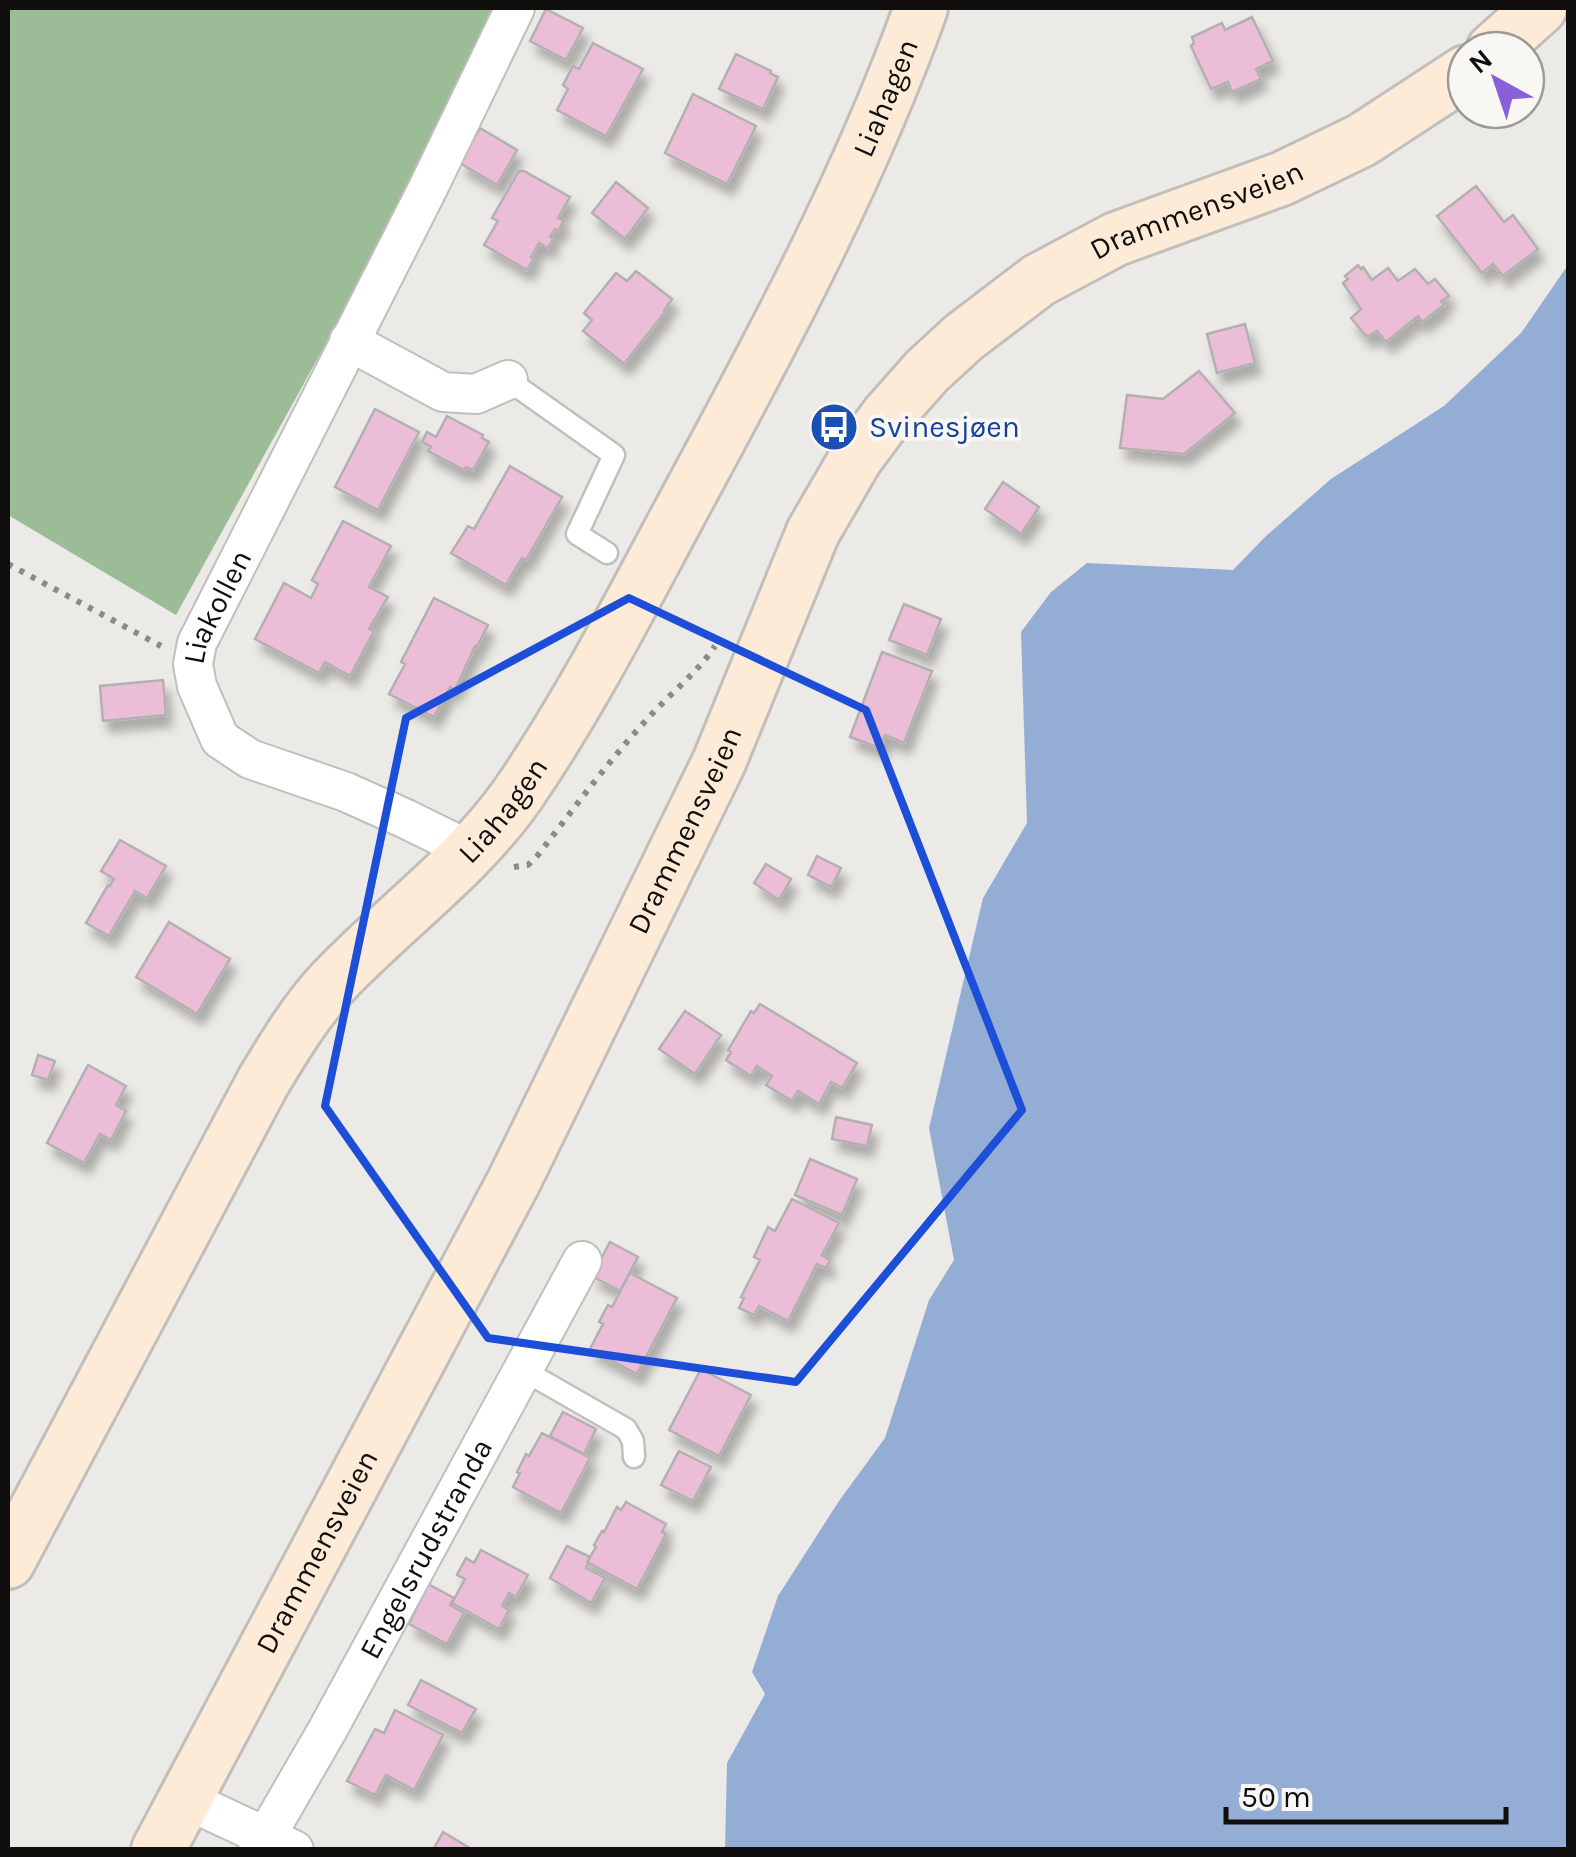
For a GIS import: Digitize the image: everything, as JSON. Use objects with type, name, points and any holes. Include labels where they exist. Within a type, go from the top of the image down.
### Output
[{"type":"main road","name":"Liahagen","points":[[8,1562],[22,1501],[295,1029],[378,936],[471,851],[516,796],[585,689],[752,381],[829,225],[921,8]]},
{"type":"main road","points":[[1515,30],[1540,8]]},
{"type":"main road","name":"Drammensveien","points":[[158,1850],[514,1180],[719,762],[814,532],[856,458],[927,370],[1039,280],[1116,239],[1281,179],[1345,149],[1446,85]]},
{"type":"street","name":"Liakollen","points":[[471,851],[346,792],[250,760],[220,739],[197,686],[193,664],[197,642],[515,8]]},
{"type":"street","points":[[349,342],[443,392],[476,394],[508,380]]},
{"type":"street","name":"Engelsrudstranda","points":[[185,1799],[272,1845],[328,1729],[582,1261]]},
{"type":"lane","points":[[508,380],[614,455],[578,534],[607,553]]},
{"type":"lane","points":[[523,1370],[626,1429],[633,1441],[634,1457]]},
{"type":"path","points":[[8,564],[193,664]]},
{"type":"path","points":[[471,851],[516,867],[528,865],[608,764],[700,666],[721,638]]},
{"type":"highlighted area","points":[[629,598],[866,710],[1022,1110],[796,1382],[488,1338],[325,1106],[406,718]]},
{"type":"green space","points":[[8,8],[511,8],[176,615],[8,515]]},
{"type":"water","points":[[1568,265],[1568,1849],[725,1849],[727,1763],[765,1694],[752,1672],[778,1596],[885,1438],[929,1300],[954,1260],[929,1128],[983,898],[1027,823],[1021,632],[1051,592],[1087,563],[1233,570],[1331,479],[1444,406],[1521,333]]},
{"type":"building","points":[[546,9],[583,28],[566,60],[530,41]]},
{"type":"building","points":[[1252,17],[1273,61],[1256,69],[1261,79],[1232,92],[1228,82],[1211,89],[1191,46],[1192,37],[1222,23],[1225,30]]},
{"type":"building","points":[[593,43],[643,69],[606,136],[557,110],[568,89],[563,85],[573,66],[579,69]]},
{"type":"building","points":[[736,54],[778,77],[763,109],[719,89]]},
{"type":"building","points":[[693,94],[756,126],[727,184],[665,153]]},
{"type":"building","points":[[480,128],[517,150],[497,185],[460,163]]},
{"type":"building","points":[[519,171],[570,197],[558,218],[564,221],[550,237],[553,239],[548,248],[539,243],[527,270],[484,245],[498,221],[492,218]]},
{"type":"building","points":[[616,182],[648,208],[625,239],[592,213]]},
{"type":"building","points":[[1476,186],[1504,222],[1513,215],[1538,249],[1503,276],[1493,264],[1482,273],[1437,216]]},
{"type":"building","points":[[1358,265],[1372,280],[1388,268],[1398,281],[1415,269],[1428,284],[1435,279],[1449,296],[1441,301],[1444,305],[1422,322],[1418,316],[1386,342],[1377,331],[1367,337],[1351,318],[1361,309],[1343,283]]},
{"type":"building","points":[[636,271],[672,299],[624,364],[583,331],[592,320],[584,313],[616,273],[627,281]]},
{"type":"building","points":[[1245,324],[1255,363],[1217,373],[1207,334]]},
{"type":"building","points":[[1199,371],[1235,413],[1184,454],[1120,448],[1127,395],[1163,399]]},
{"type":"building","points":[[375,409],[419,432],[378,510],[335,487]]},
{"type":"building","points":[[447,416],[489,442],[473,470],[464,470],[428,451],[431,447],[422,442],[427,432],[436,437]]},
{"type":"building","points":[[510,466],[562,497],[526,560],[522,558],[506,585],[451,553],[468,526],[474,529]]},
{"type":"building","points":[[1003,482],[1039,507],[1021,534],[985,509]]},
{"type":"building","points":[[343,521],[391,546],[369,587],[388,597],[369,629],[374,631],[350,676],[325,662],[319,673],[255,639],[284,583],[311,598],[318,584],[312,580]]},
{"type":"building","points":[[434,598],[488,625],[455,690],[450,687],[434,717],[389,694]]},
{"type":"building","points":[[904,604],[941,619],[927,655],[889,640]]},
{"type":"building","points":[[882,652],[932,671],[904,743],[885,735],[880,748],[850,737]]},
{"type":"building","points":[[163,680],[166,715],[103,721],[100,686]]},
{"type":"building","points":[[120,840],[166,866],[147,898],[135,891],[109,936],[86,923],[114,879],[101,871]]},
{"type":"building","points":[[817,856],[841,868],[831,887],[808,875]]},
{"type":"building","points":[[766,864],[791,879],[779,900],[754,883]]},
{"type":"building","points":[[169,922],[230,959],[197,1014],[136,977]]},
{"type":"building","points":[[760,1004],[857,1063],[842,1088],[831,1082],[819,1104],[798,1091],[792,1101],[766,1085],[772,1076],[757,1066],[751,1076],[726,1060],[751,1011],[754,1013]]},
{"type":"building","points":[[685,1011],[721,1035],[695,1074],[659,1049]]},
{"type":"building","points":[[38,1055],[55,1061],[48,1080],[32,1075]]},
{"type":"building","points":[[88,1065],[126,1086],[116,1105],[126,1111],[111,1140],[100,1134],[84,1163],[47,1143]]},
{"type":"building","points":[[836,1117],[872,1125],[867,1146],[832,1139]]},
{"type":"building","points":[[810,1159],[857,1179],[842,1215],[795,1195]]},
{"type":"building","points":[[792,1199],[839,1223],[822,1255],[830,1260],[826,1268],[817,1264],[788,1321],[759,1306],[754,1315],[739,1308],[760,1260],[754,1257],[768,1227],[775,1231]]},
{"type":"building","points":[[610,1242],[638,1257],[620,1291],[592,1276]]},
{"type":"building","points":[[630,1273],[677,1298],[637,1374],[590,1349],[603,1324],[599,1322]]},
{"type":"building","points":[[701,1369],[751,1395],[719,1456],[669,1430]]},
{"type":"building","points":[[563,1412],[596,1429],[584,1454],[550,1436]]},
{"type":"building","points":[[542,1433],[590,1458],[561,1513],[513,1487],[526,1454],[529,1456]]},
{"type":"building","points":[[679,1451],[711,1467],[693,1501],[661,1485]]},
{"type":"building","points":[[626,1502],[666,1524],[662,1532],[666,1534],[637,1589],[587,1562],[617,1507],[621,1510]]},
{"type":"building","points":[[567,1546],[590,1557],[586,1568],[605,1578],[591,1603],[550,1578]]},
{"type":"building","points":[[481,1550],[528,1575],[516,1597],[509,1593],[502,1606],[509,1610],[499,1629],[452,1603],[465,1579],[457,1575],[466,1558],[474,1563]]},
{"type":"building","points":[[428,1584],[454,1598],[450,1605],[464,1613],[447,1644],[409,1624]]},
{"type":"building","points":[[421,1680],[476,1709],[462,1733],[408,1705]]},
{"type":"building","points":[[395,1710],[443,1735],[414,1790],[386,1775],[375,1795],[347,1781],[375,1729],[384,1733]]},
{"type":"building","points":[[443,1832],[473,1850],[433,1850]]},
{"type":"place","name":"Svinesjøen","points":[[834,427]]}]
